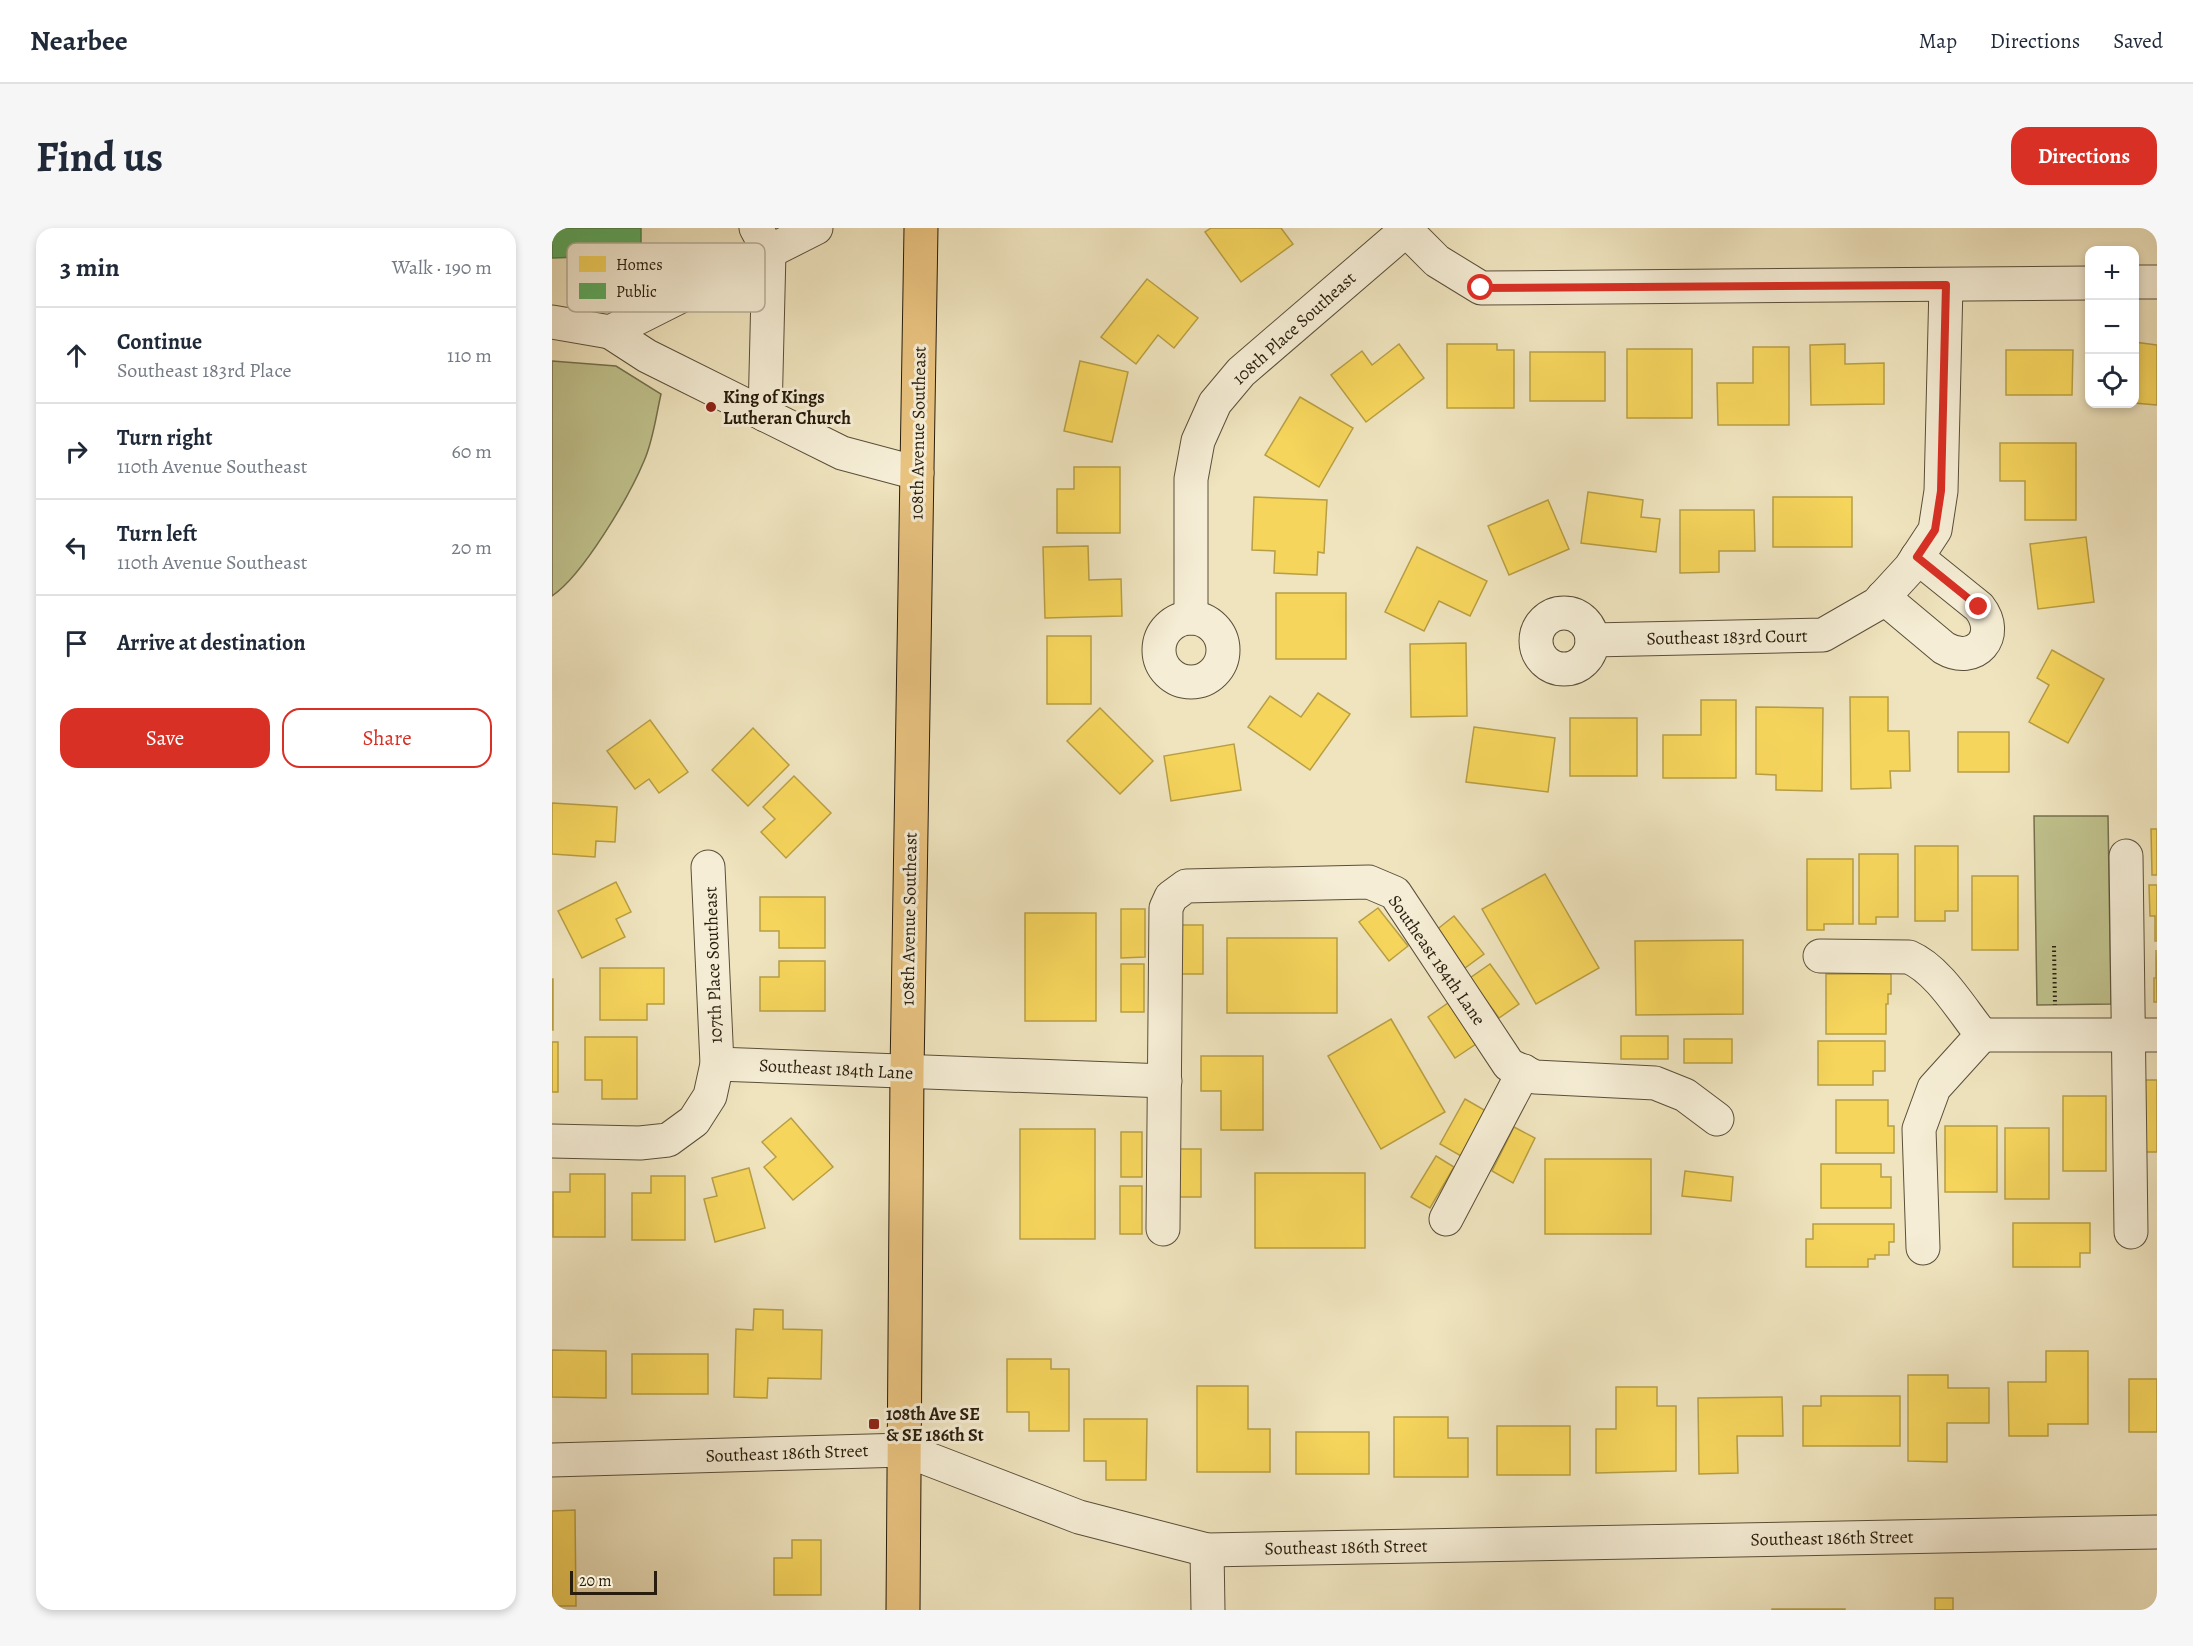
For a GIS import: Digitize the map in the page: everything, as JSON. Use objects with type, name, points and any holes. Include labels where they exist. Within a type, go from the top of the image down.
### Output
[{"type":"main road","name":"108th Avenue Southeast","points":[[903,1610],[907,1072],[921,228]]},
{"type":"street","points":[[762,240],[816,228]]},
{"type":"street","points":[[1404,230],[1437,261],[1481,288],[2085,283]]},
{"type":"street","name":"108th Place Southeast","points":[[1191,618],[1191,479],[1198,441],[1215,403],[1241,372],[1404,230]]},
{"type":"street","points":[[2139,282],[2157,282]]},
{"type":"street","name":"Southeast 183rd Court","points":[[1592,640],[1823,635],[1877,604],[1914,563],[1935,530],[1941,491],[1946,285]]},
{"type":"street","points":[[610,332],[643,312]]},
{"type":"street","points":[[763,312],[765,415]]},
{"type":"street","points":[[552,322],[610,332],[647,357],[842,453],[917,473]]},
{"type":"street","points":[[1883,597],[1953,653],[1964,654],[1982,645],[1988,636],[1989,625],[1986,615],[1979,607],[1914,563]]},
{"type":"street","points":[[2126,856],[2142,1035],[2131,1232]]},
{"type":"street","name":"107th Place Southeast","points":[[708,867],[717,1064]]},
{"type":"street","name":"Southeast 184th Lane","points":[[1163,1229],[1166,908],[1171,897],[1186,886],[1369,882],[1395,893],[1509,1065],[1535,1077],[1655,1083],[1685,1095],[1717,1119]]},
{"type":"street","points":[[1820,956],[1909,957],[1921,962],[1933,973],[1982,1035]]},
{"type":"street","points":[[1923,1248],[1919,1129],[1934,1088],[1982,1035],[2142,1035]]},
{"type":"street","points":[[552,1141],[640,1143],[668,1140],[694,1121],[710,1096],[717,1064]]},
{"type":"street","name":"Southeast 184th Lane","points":[[717,1064],[1165,1081]]},
{"type":"street","points":[[1446,1219],[1524,1071]]},
{"type":"street","name":"Southeast 186th Street","points":[[552,1460],[905,1450],[1079,1517],[1208,1550],[2157,1532]]},
{"type":"street","points":[[1208,1550],[1208,1610]]},
{"type":"path","points":[[2054,946],[2056,1035]]},
{"type":"green space","points":[[552,361],[616,366],[661,394],[647,453],[628,494],[591,554],[564,586],[552,596]]},
{"type":"green space","points":[[2034,816],[2108,816],[2111,1004],[2037,1005]]},
{"type":"building: Homes","points":[[1211,228],[1281,228],[1293,244],[1241,282],[1205,232]]},
{"type":"building: Homes","points":[[1147,279],[1198,318],[1174,348],[1158,335],[1136,364],[1101,337]]},
{"type":"building: Homes","points":[[2139,343],[2157,345],[2157,405],[2139,403]]},
{"type":"building: Homes","points":[[1399,344],[1424,378],[1366,422],[1331,375],[1362,351],[1372,365]]},
{"type":"building: Homes","points":[[1447,344],[1497,344],[1497,350],[1514,350],[1514,408],[1447,408]]},
{"type":"building: Homes","points":[[1845,344],[1845,364],[1884,363],[1884,404],[1811,405],[1810,345]]},
{"type":"building: Homes","points":[[1753,347],[1789,347],[1789,425],[1718,425],[1717,383],[1753,383]]},
{"type":"building: Homes","points":[[1627,349],[1692,349],[1692,418],[1627,418]]},
{"type":"building: Homes","points":[[2006,350],[2073,350],[2072,395],[2006,395]]},
{"type":"building: Homes","points":[[1530,352],[1605,352],[1605,401],[1530,401]]},
{"type":"building: Homes","points":[[1080,361],[1128,372],[1112,442],[1064,431]]},
{"type":"building: Homes","points":[[1300,397],[1353,428],[1319,487],[1265,455]]},
{"type":"building: Homes","points":[[2000,443],[2076,443],[2076,520],[2025,520],[2025,481],[2000,481]]},
{"type":"building: Homes","points":[[1074,467],[1120,467],[1120,533],[1057,533],[1057,489],[1074,489]]},
{"type":"building: Homes","points":[[1588,492],[1643,500],[1641,517],[1660,519],[1656,552],[1581,543]]},
{"type":"building: Homes","points":[[1254,497],[1327,500],[1324,553],[1318,552],[1317,575],[1274,573],[1275,551],[1252,550]]},
{"type":"building: Homes","points":[[1773,497],[1852,497],[1852,547],[1773,547]]},
{"type":"building: Homes","points":[[1548,500],[1569,549],[1509,575],[1488,526]]},
{"type":"building: Homes","points":[[1680,510],[1754,510],[1755,551],[1719,551],[1719,572],[1680,573]]},
{"type":"building: Homes","points":[[2086,537],[2094,602],[2038,609],[2030,544]]},
{"type":"building: Homes","points":[[1088,546],[1089,580],[1121,579],[1122,616],[1045,618],[1043,547]]},
{"type":"building: Homes","points":[[1417,547],[1487,581],[1470,616],[1439,601],[1424,631],[1385,612]]},
{"type":"building: Homes","points":[[1276,593],[1346,593],[1346,659],[1276,659]]},
{"type":"building: Homes","points":[[1047,636],[1091,636],[1091,704],[1047,704]]},
{"type":"building: Homes","points":[[1466,643],[1467,716],[1411,717],[1410,644]]},
{"type":"building: Homes","points":[[2052,650],[2104,679],[2068,743],[2029,722],[2049,685],[2037,678]]},
{"type":"building: Homes","points":[[1318,693],[1350,714],[1310,770],[1248,727],[1270,696],[1301,717]]},
{"type":"building: Homes","points":[[1850,697],[1888,697],[1888,731],[1909,731],[1910,771],[1890,771],[1891,788],[1851,789]]},
{"type":"building: Homes","points":[[1701,700],[1736,700],[1736,778],[1663,778],[1663,735],[1701,735]]},
{"type":"building: Homes","points":[[1756,707],[1823,708],[1822,791],[1776,790],[1776,775],[1756,774]]},
{"type":"building: Homes","points":[[1100,708],[1153,761],[1120,794],[1067,741]]},
{"type":"building: Homes","points":[[1570,718],[1637,718],[1637,776],[1570,776]]},
{"type":"building: Homes","points":[[650,720],[688,772],[659,793],[649,779],[635,789],[607,751]]},
{"type":"building: Homes","points":[[1474,727],[1555,738],[1548,792],[1466,782]]},
{"type":"building: Homes","points":[[753,728],[789,765],[748,806],[712,770]]},
{"type":"building: Homes","points":[[1958,732],[2009,732],[2009,772],[1958,772]]},
{"type":"building: Homes","points":[[1234,744],[1241,790],[1171,801],[1164,756]]},
{"type":"building: Homes","points":[[794,776],[831,813],[786,858],[761,832],[775,819],[763,807]]},
{"type":"building: Homes","points":[[552,803],[617,807],[615,842],[596,841],[595,857],[552,854]]},
{"type":"building: Homes","points":[[2151,829],[2157,829],[2157,875],[2152,875]]},
{"type":"building: Homes","points":[[1915,846],[1958,846],[1958,911],[1945,911],[1945,921],[1915,921]]},
{"type":"building: Homes","points":[[1859,854],[1898,854],[1898,917],[1876,917],[1876,924],[1859,924]]},
{"type":"building: Homes","points":[[1807,859],[1853,859],[1853,924],[1824,924],[1824,930],[1807,930]]},
{"type":"building: Homes","points":[[1545,874],[1599,968],[1536,1004],[1482,909]]},
{"type":"building: Homes","points":[[1972,876],[2018,876],[2018,950],[1972,950]]},
{"type":"building: Homes","points":[[616,882],[631,912],[616,919],[625,937],[582,958],[558,911]]},
{"type":"building: Homes","points":[[2149,885],[2157,885],[2157,941],[2155,941],[2155,916],[2150,916]]},
{"type":"building: Homes","points":[[760,897],[825,897],[825,948],[779,948],[779,931],[760,931]]},
{"type":"building: Homes","points":[[1378,908],[1408,946],[1389,961],[1359,922]]},
{"type":"building: Homes","points":[[1121,909],[1145,909],[1145,957],[1121,958]]},
{"type":"building: Homes","points":[[1025,913],[1096,913],[1096,1021],[1025,1021]]},
{"type":"building: Homes","points":[[1454,916],[1484,954],[1465,968],[1435,931]]},
{"type":"building: Homes","points":[[1180,925],[1203,925],[1203,974],[1180,974]]},
{"type":"building: Homes","points":[[1227,938],[1337,938],[1337,1013],[1227,1013]]},
{"type":"building: Homes","points":[[1743,940],[1743,1014],[1636,1015],[1635,941]]},
{"type":"building: Homes","points":[[2156,950],[2157,1002],[2154,1002],[2154,978],[2156,978]]},
{"type":"building: Homes","points":[[779,961],[825,961],[825,1011],[760,1011],[760,977],[779,977]]},
{"type":"building: Homes","points":[[1121,964],[1144,964],[1144,1012],[1121,1012]]},
{"type":"building: Homes","points":[[1490,964],[1519,1004],[1499,1018],[1470,978]]},
{"type":"building: Homes","points":[[600,968],[664,968],[664,1004],[647,1004],[647,1020],[600,1020]]},
{"type":"building: Homes","points":[[1826,974],[1891,974],[1891,994],[1888,994],[1888,1004],[1886,1004],[1886,1034],[1826,1034]]},
{"type":"building: Homes","points":[[553,979],[553,1030],[552,1030]]},
{"type":"building: Homes","points":[[1448,1003],[1476,1044],[1455,1058],[1428,1017]]},
{"type":"building: Homes","points":[[1391,1019],[1445,1112],[1381,1149],[1328,1056]]},
{"type":"building: Homes","points":[[1621,1036],[1668,1036],[1668,1059],[1621,1059]]},
{"type":"building: Homes","points":[[585,1037],[637,1037],[637,1099],[602,1099],[602,1080],[585,1080]]},
{"type":"building: Homes","points":[[1684,1039],[1732,1039],[1732,1063],[1684,1063]]},
{"type":"building: Homes","points":[[1818,1041],[1885,1041],[1885,1071],[1873,1071],[1873,1085],[1818,1085]]},
{"type":"building: Homes","points":[[552,1042],[558,1042],[558,1092],[552,1092]]},
{"type":"building: Homes","points":[[1201,1056],[1263,1056],[1263,1130],[1221,1130],[1221,1091],[1201,1091]]},
{"type":"building: Homes","points":[[2144,1080],[2157,1080],[2157,1152],[2144,1152]]},
{"type":"building: Homes","points":[[2063,1096],[2106,1096],[2106,1171],[2063,1171]]},
{"type":"building: Homes","points":[[1465,1099],[1486,1111],[1461,1156],[1440,1144]]},
{"type":"building: Homes","points":[[1836,1100],[1888,1100],[1888,1126],[1894,1126],[1894,1153],[1836,1153]]},
{"type":"building: Homes","points":[[791,1118],[833,1167],[793,1200],[764,1167],[776,1157],[762,1142]]},
{"type":"building: Homes","points":[[1945,1126],[1997,1126],[1997,1192],[1945,1192]]},
{"type":"building: Homes","points":[[1514,1127],[1535,1138],[1513,1183],[1492,1171]]},
{"type":"building: Homes","points":[[2005,1128],[2049,1128],[2049,1199],[2005,1199]]},
{"type":"building: Homes","points":[[1020,1129],[1095,1129],[1095,1239],[1020,1239]]},
{"type":"building: Homes","points":[[1121,1132],[1142,1132],[1142,1177],[1121,1177]]},
{"type":"building: Homes","points":[[1177,1149],[1201,1149],[1201,1197],[1177,1197]]},
{"type":"building: Homes","points":[[1436,1156],[1454,1167],[1430,1208],[1411,1197]]},
{"type":"building: Homes","points":[[1545,1159],[1651,1159],[1651,1234],[1545,1234]]},
{"type":"building: Homes","points":[[1821,1164],[1881,1164],[1881,1177],[1891,1177],[1891,1208],[1821,1208]]},
{"type":"building: Homes","points":[[749,1168],[765,1228],[715,1242],[704,1199],[717,1196],[712,1178]]},
{"type":"building: Homes","points":[[1685,1171],[1733,1177],[1731,1201],[1682,1196]]},
{"type":"building: Homes","points":[[1255,1173],[1365,1173],[1365,1248],[1255,1248]]},
{"type":"building: Homes","points":[[570,1174],[605,1174],[605,1237],[553,1237],[553,1192],[570,1192]]},
{"type":"building: Homes","points":[[651,1176],[685,1176],[685,1240],[632,1240],[632,1193],[651,1193]]},
{"type":"building: Homes","points":[[1120,1186],[1142,1186],[1142,1234],[1120,1234]]},
{"type":"building: Homes","points":[[2013,1223],[2090,1223],[2090,1253],[2080,1253],[2080,1267],[2013,1267]]},
{"type":"building: Homes","points":[[1813,1224],[1894,1224],[1894,1242],[1889,1242],[1889,1255],[1875,1255],[1875,1259],[1868,1259],[1868,1267],[1806,1267],[1806,1239],[1813,1239]]},
{"type":"building: Homes","points":[[754,1309],[783,1310],[783,1329],[822,1330],[821,1379],[768,1378],[767,1398],[734,1397],[736,1329],[753,1330]]},
{"type":"building: Homes","points":[[552,1350],[606,1351],[606,1398],[552,1397]]},
{"type":"building: Homes","points":[[2046,1351],[2088,1351],[2088,1424],[2048,1424],[2048,1436],[2009,1436],[2008,1382],[2046,1382]]},
{"type":"building: Homes","points":[[632,1354],[708,1354],[708,1394],[632,1394]]},
{"type":"building: Homes","points":[[1007,1359],[1051,1359],[1051,1369],[1069,1369],[1069,1431],[1029,1431],[1029,1412],[1007,1412]]},
{"type":"building: Homes","points":[[1908,1375],[1948,1375],[1948,1388],[1989,1388],[1989,1423],[1947,1423],[1947,1462],[1908,1461]]},
{"type":"building: Homes","points":[[2129,1379],[2157,1379],[2157,1432],[2129,1432]]},
{"type":"building: Homes","points":[[1197,1386],[1248,1386],[1248,1429],[1270,1429],[1270,1472],[1197,1472]]},
{"type":"building: Homes","points":[[1616,1387],[1657,1387],[1657,1406],[1676,1406],[1676,1471],[1596,1473],[1596,1429],[1616,1429]]},
{"type":"building: Homes","points":[[1821,1396],[1900,1396],[1900,1446],[1803,1446],[1803,1406],[1821,1406]]},
{"type":"building: Homes","points":[[1782,1397],[1783,1436],[1737,1436],[1738,1473],[1699,1474],[1698,1398]]},
{"type":"building: Homes","points":[[1394,1417],[1448,1417],[1448,1438],[1468,1438],[1468,1477],[1394,1477]]},
{"type":"building: Homes","points":[[1084,1419],[1147,1419],[1146,1480],[1106,1480],[1106,1461],[1084,1461]]},
{"type":"building: Homes","points":[[1497,1426],[1570,1426],[1570,1475],[1497,1475]]},
{"type":"building: Homes","points":[[1296,1432],[1369,1432],[1369,1474],[1296,1474]]},
{"type":"building: Homes","points":[[575,1510],[576,1606],[552,1606],[552,1511]]},
{"type":"building: Homes","points":[[792,1540],[821,1540],[821,1595],[774,1595],[774,1558],[792,1558]]},
{"type":"building: Homes","points":[[1935,1598],[1953,1598],[1953,1610],[1935,1610]]},
{"type":"building: Homes","points":[[1845,1609],[1845,1610],[1772,1610]]},
{"type":"building: Public","points":[[552,228],[641,228],[641,243],[567,243],[567,257],[552,258]]},
{"type":"place","name":"King of Kings Lutheran Church","points":[[711,407]]},
{"type":"place","name":"108th Ave SE & SE 186th St","points":[[874,1424]]},
{"type":"route","points":[[1481,288],[1946,285],[1941,491],[1935,530],[1917,557],[1979,607]]}]
